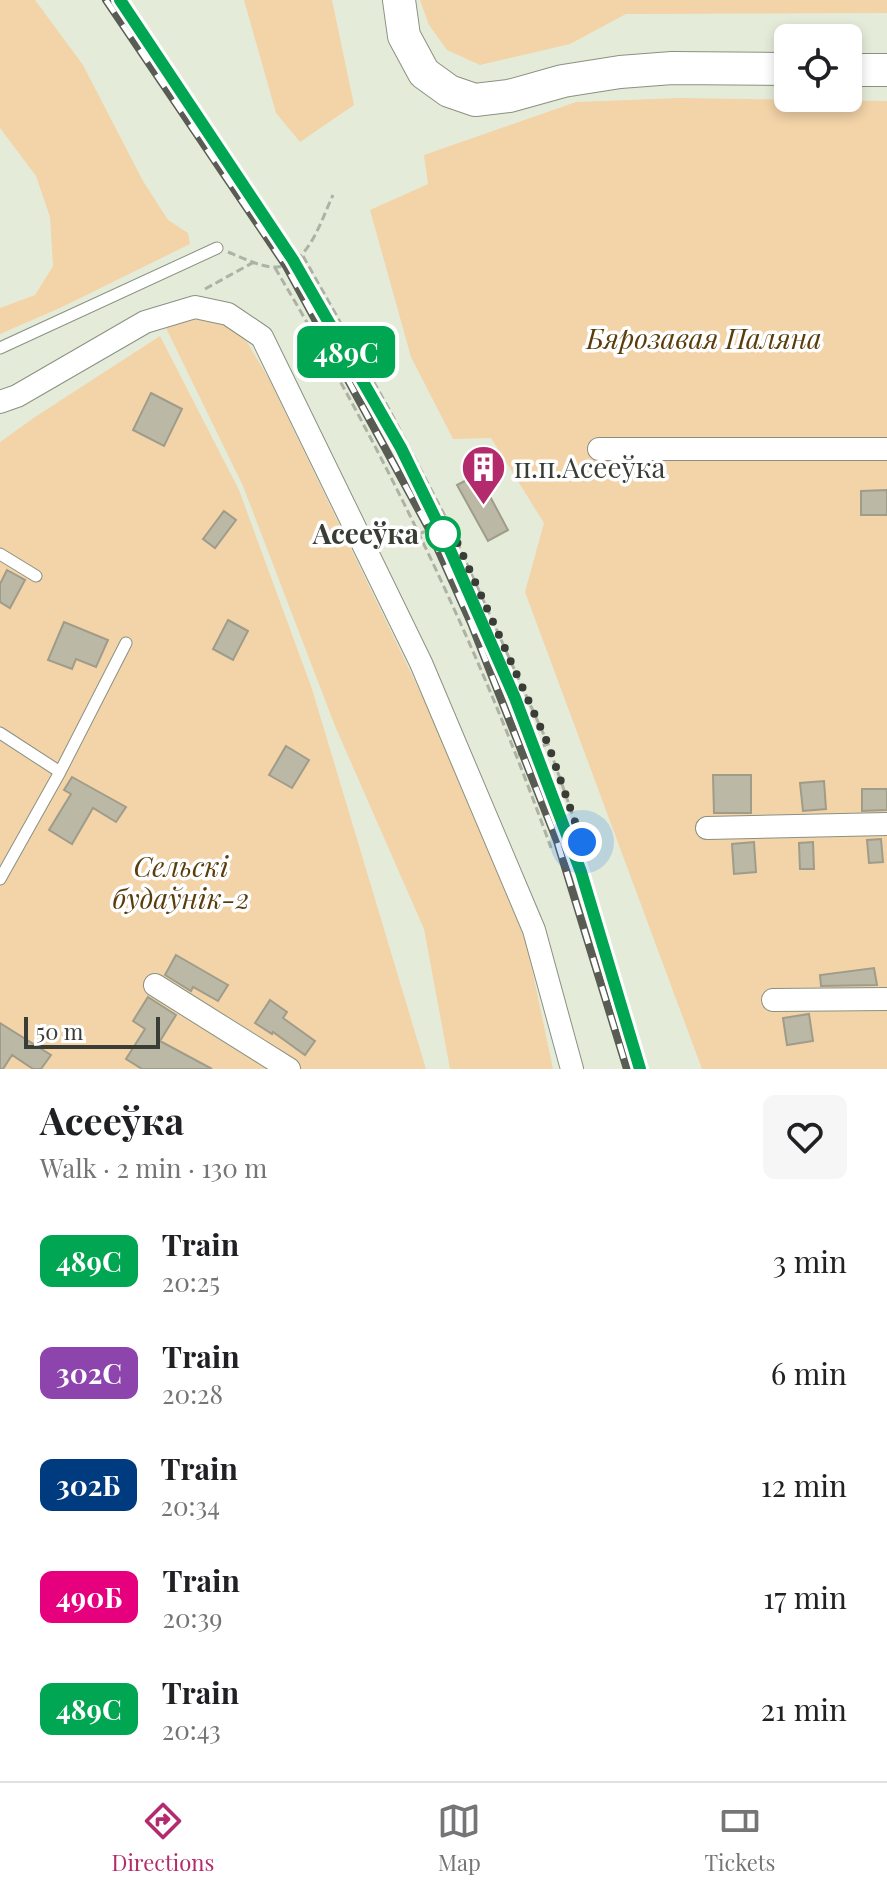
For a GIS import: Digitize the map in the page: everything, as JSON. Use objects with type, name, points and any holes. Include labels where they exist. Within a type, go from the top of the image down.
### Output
[{"type":"street","points":[[399,0],[404,36],[424,73],[449,91],[475,100],[509,96],[563,81],[620,72],[672,68],[774,69]]},
{"type":"street","points":[[862,70],[887,70]]},
{"type":"street","points":[[0,402],[17,396],[145,322],[195,307],[228,314],[262,337],[421,663],[534,930],[572,1069]]},
{"type":"street","points":[[599,449],[887,449]]},
{"type":"street","points":[[707,828],[887,824]]},
{"type":"street","points":[[155,985],[289,1069]]},
{"type":"street","points":[[773,1000],[887,999]]},
{"type":"lane","points":[[0,348],[217,248]]},
{"type":"lane","points":[[0,554],[36,576]]},
{"type":"lane","points":[[0,879],[60,772],[126,643]]},
{"type":"lane","points":[[0,733],[60,772]]},
{"type":"path","points":[[217,248],[275,268],[286,266],[303,256],[333,195]]},
{"type":"path","points":[[303,256],[448,522],[548,744],[582,842]]},
{"type":"path","points":[[275,268],[341,384],[419,534],[518,755],[551,848]]},
{"type":"path","points":[[419,534],[448,522]]},
{"type":"path","points":[[518,755],[548,744]]},
{"type":"green space","points":[[0,0],[35,0],[83,65],[143,181],[168,220],[188,233],[190,244],[0,334],[0,308],[35,295],[53,266],[50,217],[36,176],[0,128]]},
{"type":"green space","points":[[244,0],[332,0],[354,105],[300,142],[276,113]]},
{"type":"green space","points":[[420,0],[887,0],[887,13],[626,14],[570,44],[480,65],[447,50],[429,25]]},
{"type":"green space","name":"Бярозавая Паляна","points":[[679,98],[774,99],[774,112],[862,112],[862,101],[887,101],[887,1069],[702,1069],[525,592],[544,523],[491,438],[453,439],[411,357],[370,210],[428,184],[424,155],[576,102]]},
{"type":"green space","points":[[195,319],[222,322],[247,342],[269,379],[440,733],[527,945],[553,1069],[450,1069],[424,929],[335,726],[243,486],[166,328]]},
{"type":"green space","name":"Сельскі будаўнік-2","points":[[160,336],[239,490],[312,689],[426,1069],[0,1069],[0,442]]},
{"type":"building","points":[[151,393],[182,409],[164,446],[133,430]]},
{"type":"building","name":"п.п.Асееўка","points":[[478,474],[508,530],[488,541],[457,485]]},
{"type":"building","points":[[887,490],[887,515],[861,515],[861,491]]},
{"type":"building","points":[[224,511],[236,520],[215,548],[203,539]]},
{"type":"building","points":[[7,570],[25,580],[10,608],[0,602],[0,584]]},
{"type":"building","points":[[228,620],[248,631],[233,660],[213,649]]},
{"type":"building","points":[[64,622],[108,640],[96,667],[76,659],[72,669],[48,660]]},
{"type":"building","points":[[286,746],[309,760],[292,788],[269,775]]},
{"type":"building","points":[[713,775],[751,775],[751,813],[714,813]]},
{"type":"building","points":[[72,777],[126,807],[116,822],[93,808],[72,844],[49,830],[71,794],[64,790]]},
{"type":"building","points":[[824,781],[826,809],[803,811],[800,783]]},
{"type":"building","points":[[862,789],[887,789],[887,810],[862,811]]},
{"type":"building","points":[[881,839],[883,862],[869,863],[867,840]]},
{"type":"building","points":[[754,842],[756,872],[734,874],[732,844]]},
{"type":"building","points":[[813,842],[814,869],[800,869],[799,843]]},
{"type":"building","points":[[176,955],[228,985],[218,1001],[193,987],[191,991],[165,975]]},
{"type":"building","points":[[874,968],[877,985],[821,986],[820,975]]},
{"type":"building","points":[[148,997],[176,1015],[160,1041],[212,1069],[142,1069],[126,1059],[145,1029],[133,1021]]},
{"type":"building","points":[[270,1000],[287,1012],[283,1018],[315,1041],[305,1055],[255,1023]]},
{"type":"building","points":[[809,1014],[813,1041],[787,1045],[783,1018]]},
{"type":"building","points":[[0,1023],[51,1055],[41,1069],[33,1069],[12,1055],[0,1069]]},
{"type":"railway","points":[[106,0],[286,266],[429,529],[471,623],[557,841],[627,1069]]},
{"type":"railway","points":[[500,665],[524,724]]},
{"type":"railway","points":[[564,829],[581,872],[640,1069]]},
{"type":"train","name":"489С","points":[[120,0],[293,260],[401,448],[443,534],[515,698],[581,872],[640,1069]]},
{"type":"place","name":"п.п.Асееўка","points":[[483,507]]},
{"type":"place","name":"Асееўка","points":[[443,534]]},
{"type":"route","points":[[443,534],[438,526],[448,522],[548,744],[582,842]]}]
